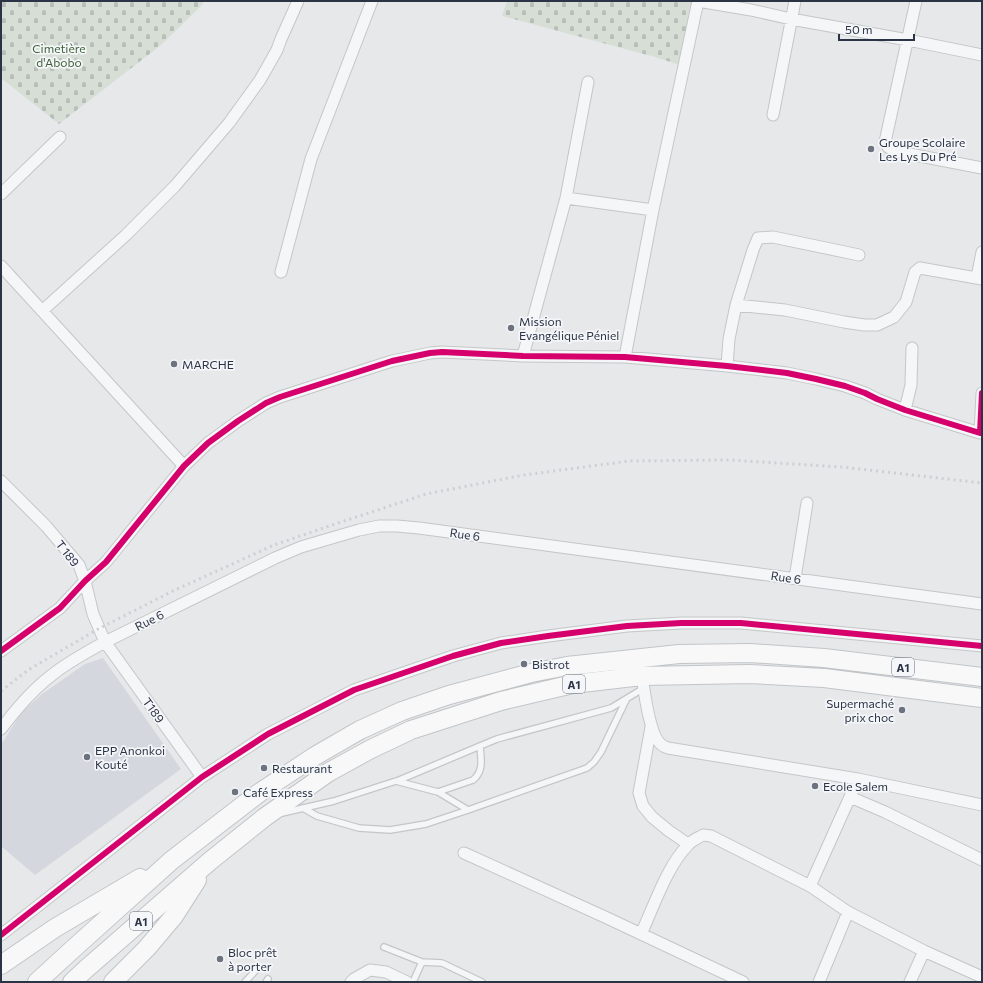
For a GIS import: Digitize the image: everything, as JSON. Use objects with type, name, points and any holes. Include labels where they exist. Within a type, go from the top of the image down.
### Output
[{"type":"main road","name":"A1","points":[[37,982],[172,860],[259,793],[315,756],[360,730],[402,711],[449,695],[531,673],[567,666],[679,654],[750,653],[824,658],[982,677]]},
{"type":"main road","name":"A1","points":[[72,982],[210,861],[264,817],[329,772],[411,730],[509,699],[572,684],[643,682],[679,674],[748,674],[824,678],[982,698]]},
{"type":"main road","points":[[1,965],[55,928],[172,860]]},
{"type":"main road","points":[[113,982],[147,948],[174,916],[210,861]]},
{"type":"street","points":[[42,311],[126,235],[175,186],[229,122],[267,68],[277,50],[298,1]]},
{"type":"street","points":[[281,272],[311,159],[372,1]]},
{"type":"street","points":[[625,357],[653,210],[698,1],[982,54]]},
{"type":"street","points":[[773,115],[795,1]]},
{"type":"street","points":[[916,1],[885,142],[888,147],[894,151],[982,168]]},
{"type":"street","points":[[523,356],[566,198],[588,82]]},
{"type":"street","points":[[1,194],[60,137]]},
{"type":"street","points":[[566,198],[653,210]]},
{"type":"street","points":[[727,366],[729,339],[736,305],[758,238],[772,237],[859,255]]},
{"type":"street","points":[[736,305],[785,310],[844,322],[877,326],[894,317],[906,302],[915,272],[920,268],[980,278],[982,252]]},
{"type":"street","points":[[1,266],[184,466]]},
{"type":"street","points":[[905,410],[911,385],[912,348]]},
{"type":"street","points":[[1,651],[60,608],[85,581],[106,562],[184,466],[208,443],[266,403],[280,397],[392,361],[442,352],[523,356],[625,357],[787,373],[816,378],[845,386],[905,410],[980,433],[982,393]]},
{"type":"street","name":"T 189","points":[[1,480],[46,526],[79,565],[85,581],[93,614],[105,642]]},
{"type":"street","points":[[795,578],[807,504]]},
{"type":"street","name":"Rue 6","points":[[1,729],[28,696],[52,674],[105,642],[275,558],[301,547],[359,530],[379,526],[419,528],[982,604]]},
{"type":"street","points":[[1,935],[202,777],[268,734],[354,690],[453,656],[501,643],[548,636],[627,626],[681,624],[741,623],[982,644]]},
{"type":"street","name":"T189","points":[[105,642],[202,777]]},
{"type":"street","points":[[643,682],[651,727],[661,745],[668,748],[858,779],[982,804]]},
{"type":"street","points":[[651,727],[639,793],[643,806],[652,817],[688,844]]},
{"type":"street","points":[[810,886],[858,779]]},
{"type":"street","points":[[850,797],[982,860]]},
{"type":"street","points":[[641,934],[667,876],[677,858],[688,844],[704,835],[711,836],[810,886],[848,912],[924,951],[982,977]]},
{"type":"street","points":[[464,853],[742,982]]},
{"type":"street","points":[[819,982],[848,912]]},
{"type":"street","points":[[910,982],[924,951]]},
{"type":"street","points":[[351,982],[370,970],[386,972],[407,982]]},
{"type":"lane","points":[[264,817],[334,801],[396,781],[497,739],[611,708],[626,699],[643,682]]},
{"type":"lane","points":[[303,808],[317,816],[360,828],[390,830],[426,824],[468,810],[587,768],[594,762],[601,752],[626,699]]},
{"type":"lane","points":[[438,792],[473,780],[478,776],[481,770],[480,746]]},
{"type":"lane","points":[[396,781],[438,792],[468,810]]},
{"type":"lane","points":[[384,947],[422,962],[442,963],[482,982]]},
{"type":"lane","points":[[413,982],[422,962]]},
{"type":"lane","points":[[245,982],[258,968]]},
{"type":"shaded area","name":"EPP Anonkoi Kouté","points":[[103,658],[181,769],[35,875],[1,846],[1,745],[21,713],[42,694],[85,664]]},
{"type":"green space","name":"Cimetière d'Abobo","points":[[1,1],[204,1],[202,5],[161,45],[59,124],[1,78]]},
{"type":"green space","points":[[507,1],[691,1],[680,65],[502,16]]},
{"type":"railway","points":[[1,691],[28,670],[100,628],[175,590],[274,545],[426,494],[524,475],[629,461],[729,460],[842,467],[982,483]]},
{"type":"cycle path","points":[[1,651],[60,608],[85,581],[106,562],[184,466],[208,443],[266,403],[280,397],[392,361],[442,352],[523,356],[625,357],[787,373],[845,386],[905,410],[980,433],[982,393]]},
{"type":"cycle path","points":[[1,935],[202,777],[268,734],[354,690],[453,656],[501,643],[548,636],[627,626],[681,623],[741,623],[982,646]]},
{"type":"place","name":"Groupe Scolaire Les Lys Du Pré","points":[[871,149]]},
{"type":"place","name":"Mission Evangélique Péniel","points":[[511,328]]},
{"type":"place","name":"MARCHE","points":[[174,364]]},
{"type":"place","name":"Bistrot","points":[[524,664]]},
{"type":"place","name":"Supermaché prix choc","points":[[902,710]]},
{"type":"place","name":"EPP Anonkoi Kouté","points":[[87,757]]},
{"type":"place","name":"Restaurant","points":[[264,768]]},
{"type":"place","name":"Ecole Salem","points":[[815,786]]},
{"type":"place","name":"Café Express","points":[[235,792]]},
{"type":"place","name":"Bloc prêt à porter","points":[[220,959]]}]
